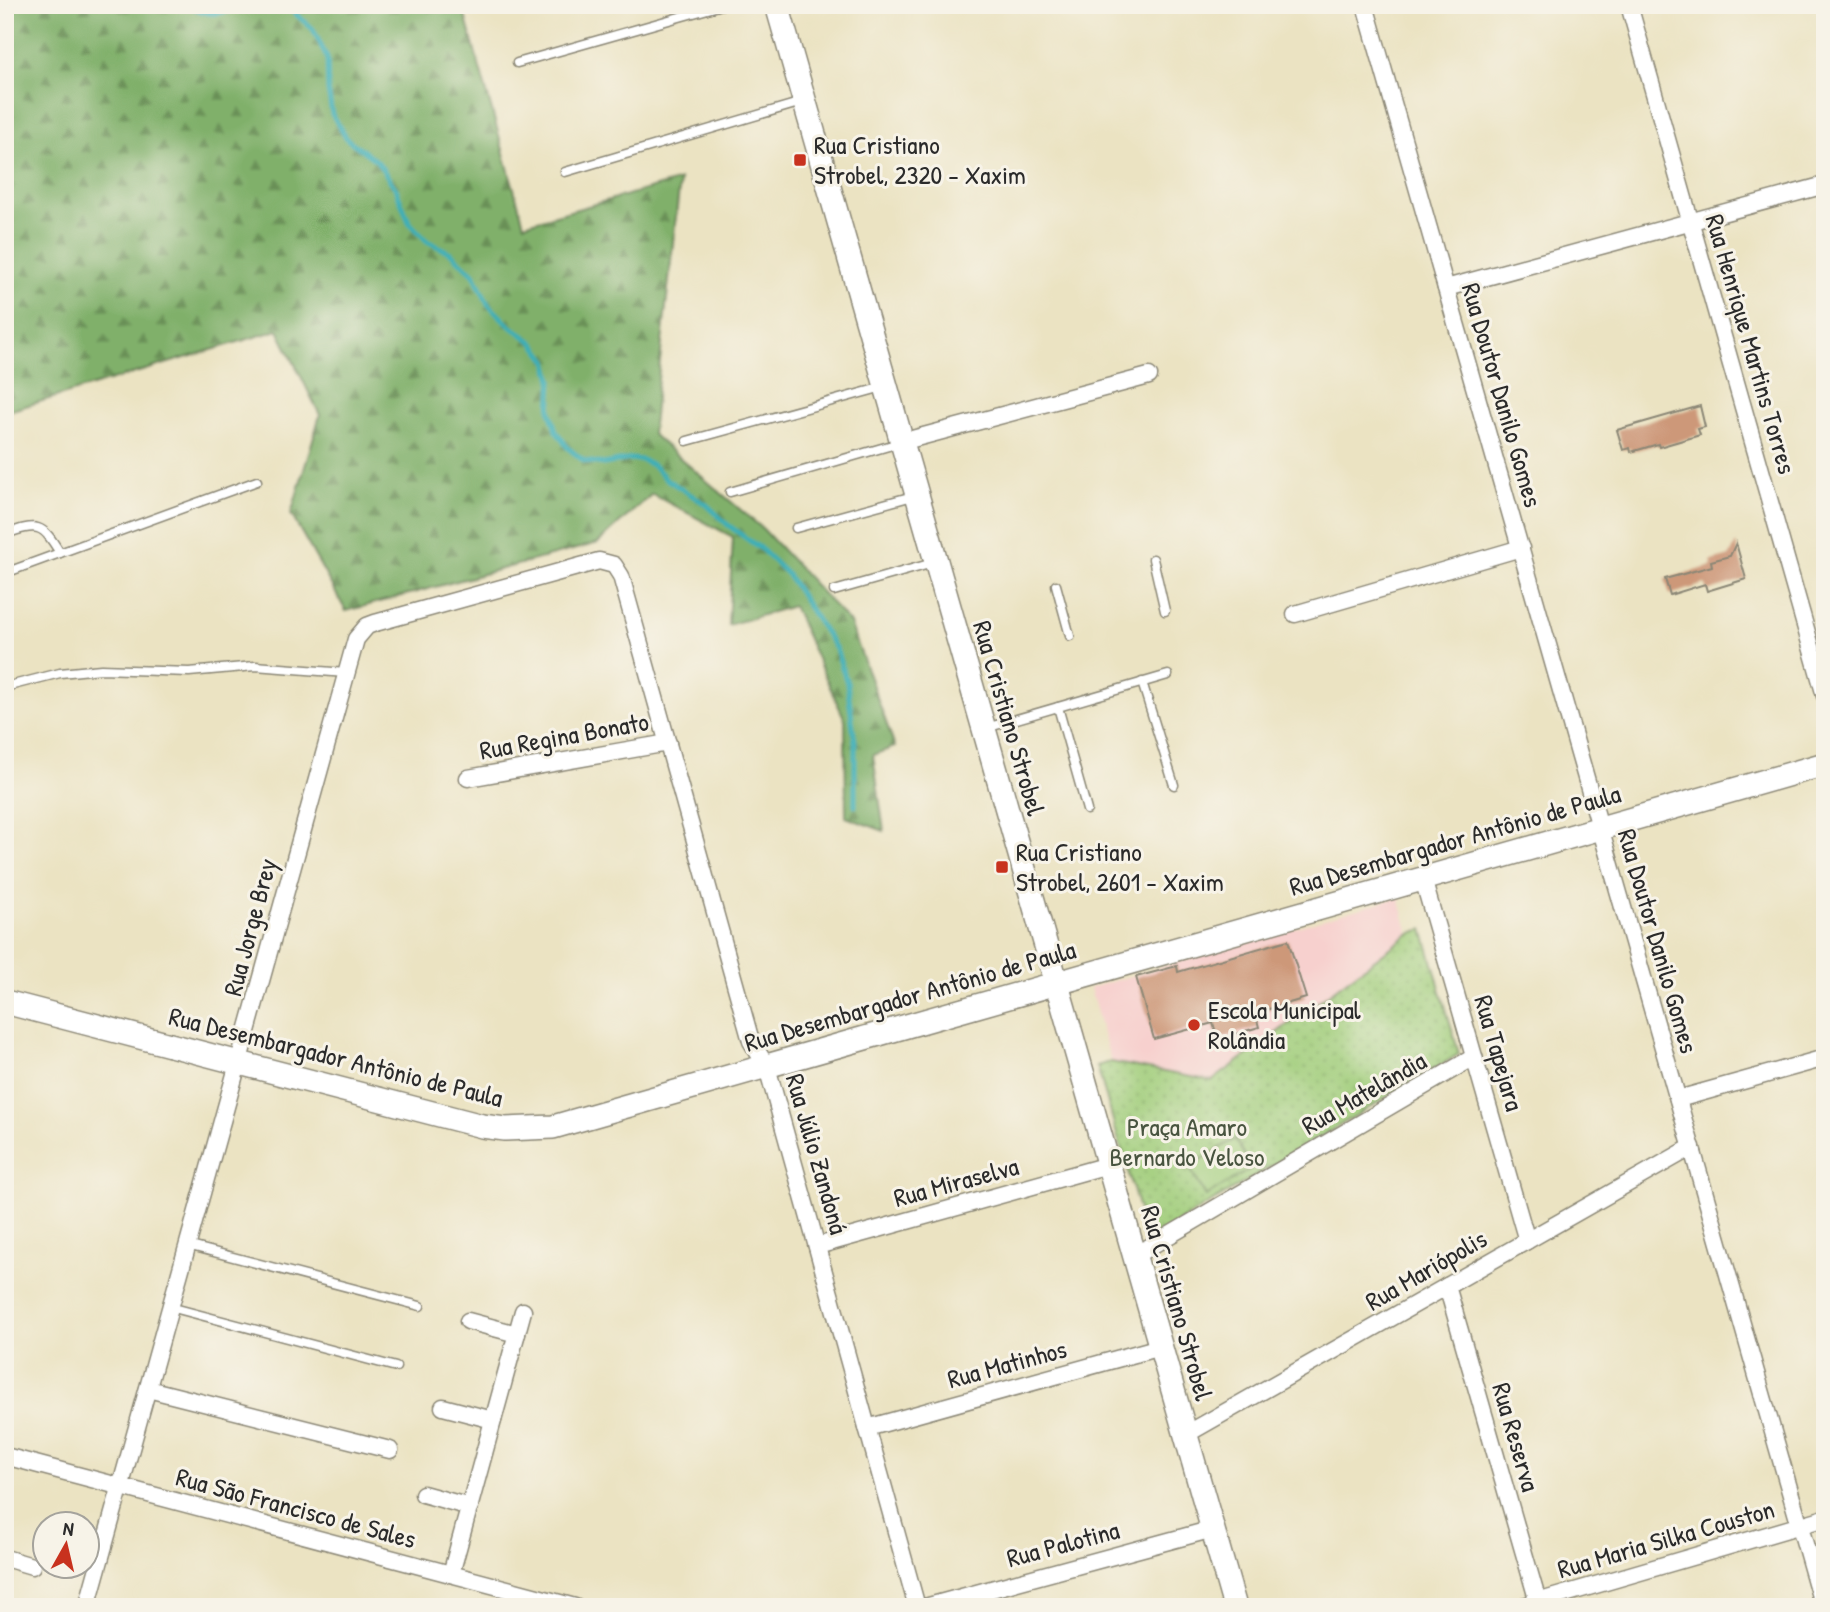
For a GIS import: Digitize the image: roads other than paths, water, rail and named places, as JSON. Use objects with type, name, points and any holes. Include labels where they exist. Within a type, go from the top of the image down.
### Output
[{"type":"main road","name":"Rua Cristiano Strobel","points":[[777,5],[1235,1607]]},
{"type":"main road","name":"Rua Desembargador Antônio de Paula","points":[[5,1002],[482,1126],[505,1129],[553,1127],[1825,764]]},
{"type":"street","name":"Rua Doutor Danilo Gomes","points":[[1365,5],[1823,1607]]},
{"type":"street","name":"Rua Henrique Martins Torres","points":[[1629,5],[1825,696]]},
{"type":"street","points":[[1446,288],[1825,185]]},
{"type":"street","points":[[901,442],[1149,376]]},
{"type":"street","points":[[1295,614],[1521,548]]},
{"type":"street","name":"Rua Jorge Brey","points":[[87,1607],[356,639],[367,626],[592,562],[607,562]]},
{"type":"street","name":"Rua Júlio Zandoná","points":[[607,562],[614,565],[621,576],[751,1041],[767,1067],[917,1607]]},
{"type":"street","name":"Rua Regina Bonato","points":[[468,778],[668,743]]},
{"type":"street","name":"Rua Tapejara","points":[[1423,879],[1528,1241]]},
{"type":"street","name":"Rua Matelândia","points":[[1134,1256],[1475,1057]]},
{"type":"street","points":[[1678,1098],[1825,1058]]},
{"type":"street","name":"Rua Mariópolis","points":[[1185,1435],[1692,1147]]},
{"type":"street","name":"Rua Miraselva","points":[[817,1246],[1108,1165]]},
{"type":"street","name":"Rua Reserva","points":[[1447,1286],[1538,1602]]},
{"type":"street","points":[[452,1574],[523,1311]]},
{"type":"street","points":[[468,1321],[517,1334]]},
{"type":"street","name":"Rua Matinhos","points":[[867,1428],[1160,1347]]},
{"type":"street","points":[[148,1389],[390,1450]]},
{"type":"street","points":[[443,1407],[493,1420]]},
{"type":"street","name":"Rua São Francisco de Sales","points":[[5,1456],[575,1607]]},
{"type":"street","points":[[423,1494],[470,1507]]},
{"type":"street","name":"Rua Maria Silka Couston","points":[[1520,1607],[1825,1518]]},
{"type":"street","name":"Rua Palotina","points":[[925,1607],[1213,1529]]},
{"type":"street","points":[[5,1558],[32,1566]]},
{"type":"lane","points":[[517,63],[722,5]]},
{"type":"lane","points":[[565,172],[804,102]]},
{"type":"lane","points":[[687,441],[886,387]]},
{"type":"lane","points":[[730,492],[901,442]]},
{"type":"lane","points":[[5,573],[257,481]]},
{"type":"lane","points":[[796,528],[916,495]]},
{"type":"lane","points":[[5,534],[27,526],[37,526],[47,532],[61,553]]},
{"type":"lane","points":[[1153,559],[1165,611]]},
{"type":"lane","points":[[834,591],[936,562]]},
{"type":"lane","points":[[1056,585],[1070,636]]},
{"type":"lane","points":[[5,687],[60,673],[101,670],[189,672],[255,666],[346,673]]},
{"type":"lane","points":[[983,729],[1168,675]]},
{"type":"lane","points":[[1142,682],[1174,785]]},
{"type":"lane","points":[[1058,707],[1087,810]]},
{"type":"lane","points":[[187,1245],[420,1306]]},
{"type":"lane","points":[[170,1307],[396,1367]]},
{"type":"waterway","points":[[189,5],[213,13],[249,5]]},
{"type":"waterway","points":[[274,5],[290,9],[313,29],[327,58],[332,114],[347,139],[377,161],[396,189],[409,222],[427,241],[451,253],[474,274],[488,304],[509,325],[533,342],[547,360],[552,380],[550,411],[556,431],[568,448],[584,461],[604,464],[630,459],[642,460],[654,466],[666,479],[707,505],[787,574],[836,649],[847,683],[855,741],[855,806]]},
{"type":"place","name":"Rua Cristiano Strobel, 2320 - Xaxim","points":[[800,160]]},
{"type":"place","name":"Rua Cristiano Strobel, 2601 - Xaxim","points":[[1002,867]]},
{"type":"place","name":"Escola Municipal Rolândia","points":[[1194,1025]]},
{"type":"park label","name":"Praça Amaro Bernardo Veloso","points":[[1187,1142]]}]
